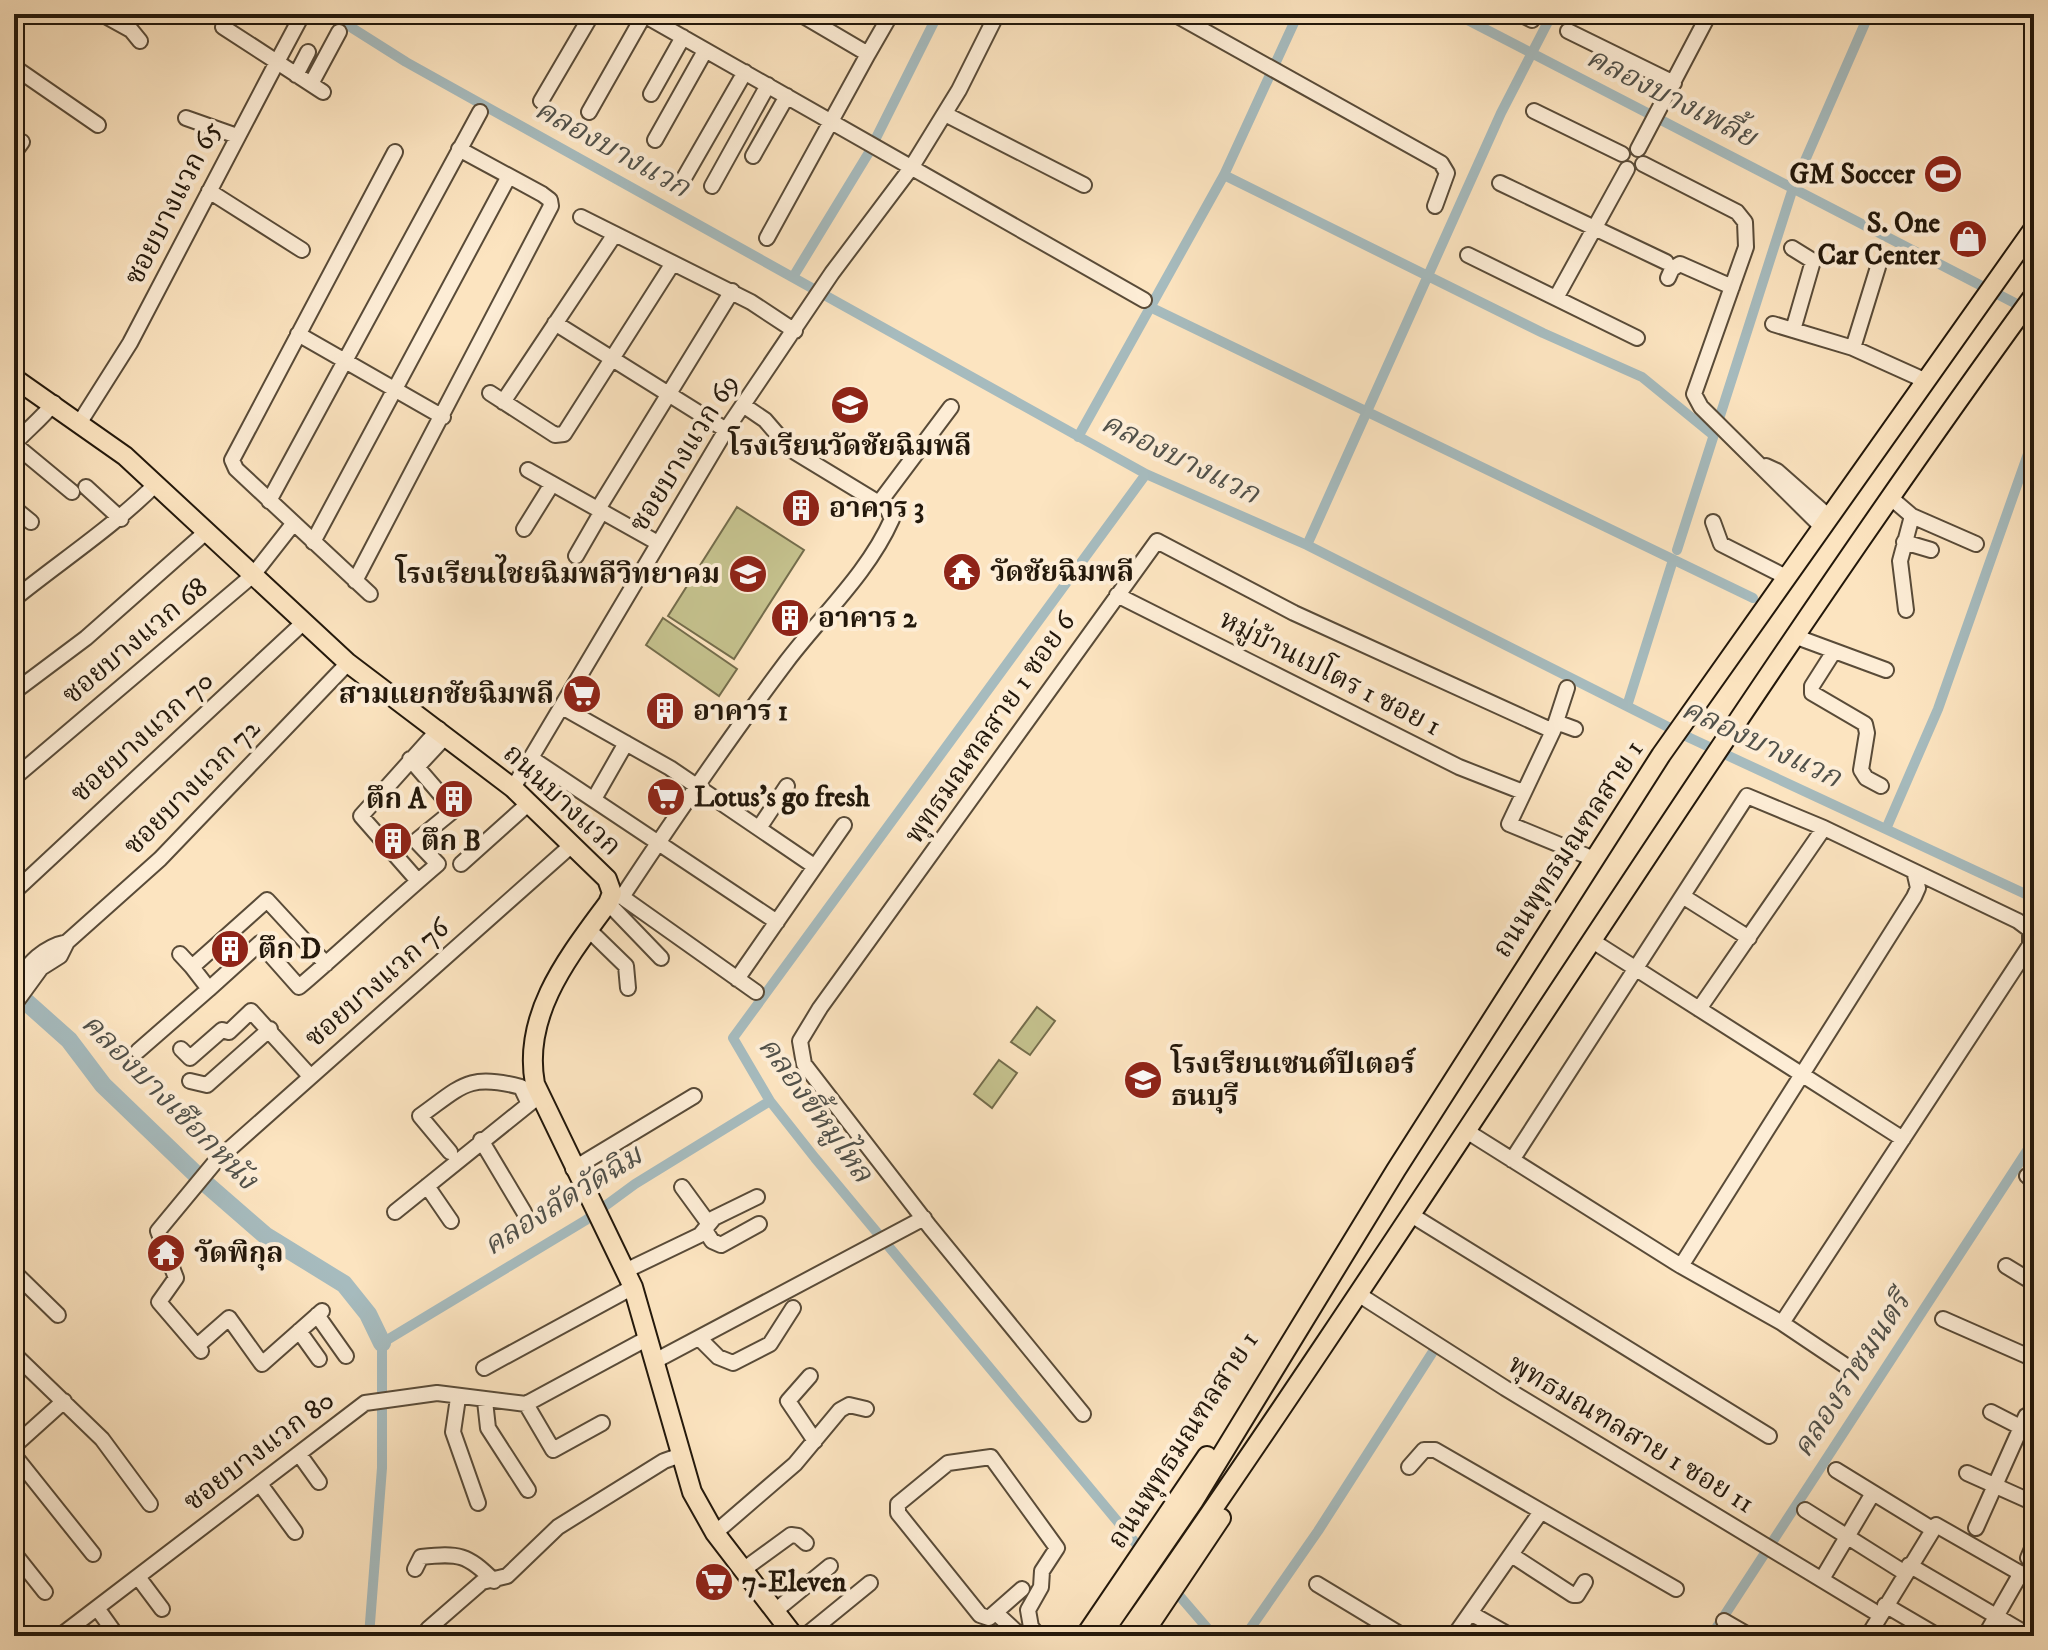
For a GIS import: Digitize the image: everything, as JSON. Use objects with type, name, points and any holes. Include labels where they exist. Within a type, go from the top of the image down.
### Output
[{"type":"main road","name":"ถนนพุทธมณฑลสาย 1","points":[[1101,1636],[1161,1551],[1330,1276],[1661,755],[2034,228]]},
{"type":"main road","points":[[1125,1636],[1185,1562],[1318,1368],[1358,1294],[1413,1216],[1698,775],[2034,295]]},
{"type":"main road","name":"ถนนบางแวก","points":[[20,381],[80,422],[156,484],[348,663],[513,788],[607,879],[613,899],[559,974],[539,1020],[532,1059],[533,1099],[629,1279],[692,1492],[715,1533],[794,1636]]},
{"type":"main road","name":"ถนนพุทธมณฑลสาย 1","points":[[1085,1636],[1164,1522],[1279,1344],[1330,1276]]},
{"type":"main road","points":[[1148,1629],[1185,1562]]},
{"type":"street","points":[[102,14],[131,30],[140,41]]},
{"type":"street","points":[[541,101],[592,14]]},
{"type":"street","points":[[800,14],[868,54]]},
{"type":"street","points":[[767,238],[891,14]]},
{"type":"street","name":"ซอยบางแวก 69","points":[[513,788],[726,430],[832,273],[911,168],[945,114],[997,14]]},
{"type":"street","points":[[1174,14],[1441,163],[1447,173],[1435,206]]},
{"type":"street","points":[[1638,149],[1708,18],[1692,14]]},
{"type":"street","points":[[589,112],[643,15],[1144,300]]},
{"type":"street","name":"ซอยบางแวก 65","points":[[80,422],[130,343],[301,17]]},
{"type":"street","points":[[223,27],[317,88],[339,32]]},
{"type":"street","points":[[1568,31],[1674,83]]},
{"type":"street","points":[[651,94],[683,37]]},
{"type":"street","points":[[655,140],[705,51]]},
{"type":"street","points":[[296,75],[308,52]]},
{"type":"street","points":[[14,67],[98,125]]},
{"type":"street","points":[[680,185],[745,72]]},
{"type":"street","points":[[712,186],[768,85]]},
{"type":"street","points":[[753,156],[787,96]]},
{"type":"street","points":[[1534,111],[1624,161],[1634,170],[1643,164]]},
{"type":"street","points":[[269,501],[480,112]]},
{"type":"street","points":[[945,114],[1084,185]]},
{"type":"street","points":[[186,118],[237,136]]},
{"type":"street","points":[[1556,298],[1629,148],[1638,149],[1643,156],[1643,164]]},
{"type":"street","points":[[355,581],[551,206],[548,198],[459,149]]},
{"type":"street","points":[[370,594],[236,469],[232,460],[395,152]]},
{"type":"street","points":[[1643,164],[1737,212],[1745,222],[1746,247],[1694,394],[1711,417],[1762,464],[1781,490],[1825,521]]},
{"type":"street","points":[[313,542],[509,176]]},
{"type":"street","points":[[1500,183],[1666,262]]},
{"type":"street","points":[[209,191],[302,250]]},
{"type":"street","points":[[581,217],[732,291],[795,331]]},
{"type":"street","points":[[503,402],[615,234]]},
{"type":"street","points":[[1792,248],[1813,261],[1793,330]]},
{"type":"street","points":[[1468,255],[1637,338]]},
{"type":"street","points":[[490,393],[555,435],[564,434],[673,263]]},
{"type":"street","points":[[1668,278],[1672,269],[1680,264],[1732,287]]},
{"type":"street","points":[[1853,348],[1878,267]]},
{"type":"street","points":[[576,556],[668,392],[732,291]]},
{"type":"street","points":[[555,323],[726,430]]},
{"type":"street","points":[[1773,324],[1853,348],[1924,380]]},
{"type":"street","points":[[298,334],[443,417]]},
{"type":"street","points":[[50,400],[35,427],[27,430],[14,444],[121,519]]},
{"type":"street","points":[[613,899],[659,842],[733,732],[801,643],[837,603],[888,529],[893,515],[879,503],[790,449],[765,420],[743,405]]},
{"type":"street","points":[[879,503],[951,407]]},
{"type":"street","points":[[528,470],[658,543]]},
{"type":"street","points":[[14,599],[98,531],[121,519],[156,484]]},
{"type":"street","points":[[524,529],[552,484]]},
{"type":"street","points":[[1891,498],[1918,519],[1976,544]]},
{"type":"street","points":[[14,508],[31,522]]},
{"type":"street","points":[[1906,610],[1899,572],[1917,546],[1918,519]]},
{"type":"street","points":[[1713,522],[1721,544],[1786,577]]},
{"type":"street","name":"ซอยบางแวก 68","points":[[14,778],[253,575],[293,524]]},
{"type":"street","points":[[14,692],[86,638],[206,532]]},
{"type":"street","name":"พุทธมณฑลสาย 1 ซอย 6","points":[[1083,1414],[804,1064],[800,1041],[820,1008],[1157,541],[1294,613],[1555,726]]},
{"type":"street","name":"หมู่บ้านเปโตร 1 ซอย 1","points":[[1117,595],[1459,767],[1523,792]]},
{"type":"street","name":"ซอยบางแวก 70","points":[[14,892],[304,622]]},
{"type":"street","points":[[1794,636],[1833,653],[1886,670]]},
{"type":"street","points":[[1833,653],[1812,686],[1812,693],[1865,724],[1867,733],[1861,770],[1866,778],[1881,786]]},
{"type":"street","name":"ซอยบางแวก 72","points":[[60,947],[160,859],[348,663]]},
{"type":"street","points":[[1567,688],[1555,726],[1509,824],[1594,859]]},
{"type":"street","points":[[562,707],[698,787],[814,866]]},
{"type":"street","points":[[1555,726],[1575,729]]},
{"type":"street","points":[[418,881],[361,816],[442,732]]},
{"type":"street","points":[[594,799],[626,743]]},
{"type":"street","points":[[531,758],[777,922]]},
{"type":"street","points":[[138,1051],[260,943],[299,987],[438,864],[416,841],[454,810],[414,762]]},
{"type":"street","points":[[759,828],[787,786]]},
{"type":"street","points":[[1512,1160],[1747,796],[1824,828],[1915,875],[2018,921],[2030,930],[2032,939],[1782,1323]]},
{"type":"street","points":[[461,864],[529,803]]},
{"type":"street","points":[[737,979],[844,825]]},
{"type":"street","points":[[1699,1009],[1824,828]]},
{"type":"street","name":"ซอยบางแวก 76","points":[[299,1331],[262,1364],[229,1318],[199,1348],[159,1302],[176,1278],[158,1231],[216,1161],[573,844]]},
{"type":"street","points":[[1681,1266],[1914,897],[1918,888],[1915,875]]},
{"type":"street","points":[[1684,897],[1749,938]]},
{"type":"street","points":[[613,899],[661,958]]},
{"type":"street","points":[[613,899],[756,992]]},
{"type":"street","points":[[209,989],[186,960],[267,900],[326,964]]},
{"type":"street","points":[[589,930],[626,966],[628,988]]},
{"type":"street","points":[[1591,940],[1903,1139]]},
{"type":"street","points":[[14,983],[31,961],[60,947]]},
{"type":"street","points":[[14,1005],[60,947]]},
{"type":"street","points":[[181,1049],[190,1058],[222,1030],[229,1032],[251,1011],[310,1076]]},
{"type":"street","points":[[190,1081],[207,1085],[270,1029]]},
{"type":"street","points":[[395,1212],[533,1099],[521,1087],[490,1078],[460,1087],[420,1116],[450,1152]]},
{"type":"street","points":[[573,1169],[694,1096]]},
{"type":"street","points":[[1468,1132],[1681,1266],[1782,1323],[1849,1368]]},
{"type":"street","points":[[481,1140],[524,1212]]},
{"type":"street","points":[[427,1186],[451,1221]]},
{"type":"street","points":[[682,1187],[707,1227],[712,1241],[721,1245],[759,1224]]},
{"type":"street","points":[[484,1368],[757,1197]]},
{"type":"street","points":[[1413,1216],[1769,1436]]},
{"type":"street","points":[[655,1361],[924,1218]]},
{"type":"street","points":[[2006,1266],[2034,1283]]},
{"type":"street","points":[[14,1272],[58,1315]]},
{"type":"street","name":"พุทธมณฑลสาย 1 ซอย 11","points":[[1358,1294],[1746,1535],[1822,1579],[1938,1636]]},
{"type":"street","points":[[699,1338],[718,1357],[733,1363],[770,1344],[793,1308]]},
{"type":"street","points":[[319,1359],[299,1331],[320,1313],[346,1356]]},
{"type":"street","points":[[1943,1319],[2034,1359]]},
{"type":"street","points":[[602,1423],[553,1450],[526,1404],[648,1338]]},
{"type":"street","points":[[14,1354],[102,1439],[150,1504]]},
{"type":"street","points":[[810,1376],[788,1401],[815,1441]]},
{"type":"street","name":"ซอยบางแวก 80","points":[[60,1636],[365,1403],[437,1393],[526,1404]]},
{"type":"street","points":[[458,1398],[453,1432],[478,1503]]},
{"type":"street","points":[[14,1446],[64,1401]]},
{"type":"street","points":[[485,1401],[488,1428],[528,1490]]},
{"type":"street","points":[[715,1533],[777,1481],[849,1405],[866,1409]]},
{"type":"street","points":[[1976,1528],[2027,1426],[1991,1412]]},
{"type":"street","points":[[1409,1467],[1424,1450],[1435,1450],[1676,1589]]},
{"type":"street","points":[[299,1454],[319,1482]]},
{"type":"street","points":[[14,1455],[93,1554]]},
{"type":"street","points":[[428,1629],[482,1582],[507,1576],[558,1527],[664,1461],[681,1455]]},
{"type":"street","points":[[1022,1589],[989,1618],[980,1615],[897,1509],[915,1488],[948,1463],[991,1457],[1056,1545],[1056,1551],[1042,1571],[1041,1587],[1028,1610],[1031,1627],[1039,1636]]},
{"type":"street","points":[[1836,1470],[1932,1529]]},
{"type":"street","points":[[1967,1473],[2034,1503]]},
{"type":"street","points":[[260,1484],[295,1532]]},
{"type":"street","points":[[1822,1579],[1873,1493]]},
{"type":"street","points":[[1805,1510],[1847,1537],[2030,1636]]},
{"type":"street","points":[[1454,1636],[1513,1556],[1540,1513]]},
{"type":"street","points":[[1868,1636],[1932,1529],[1940,1525],[2028,1577],[1996,1616],[1985,1636]]},
{"type":"street","points":[[743,1570],[791,1535],[806,1543]]},
{"type":"street","points":[[14,1553],[45,1592]]},
{"type":"street","points":[[415,1569],[421,1557],[456,1553],[476,1563],[494,1581]]},
{"type":"street","points":[[1513,1556],[1573,1595],[1577,1595],[1585,1582]]},
{"type":"street","points":[[775,1611],[830,1566]]},
{"type":"street","points":[[138,1577],[162,1609]]},
{"type":"street","points":[[805,1636],[870,1583]]},
{"type":"street","points":[[1317,1584],[1403,1636]]},
{"type":"street","points":[[97,1608],[117,1636]]},
{"type":"street","points":[[996,1613],[1021,1636]]},
{"type":"street","points":[[1472,1614],[1511,1636]]},
{"type":"street","points":[[1724,1621],[1750,1636]]},
{"type":"shaded area","points":[[737,507],[804,550],[734,659],[668,616]]},
{"type":"shaded area","points":[[663,618],[737,669],[719,696],[646,645]]},
{"type":"shaded area","points":[[1037,1007],[1055,1021],[1030,1055],[1011,1042]]},
{"type":"shaded area","points":[[999,1060],[1017,1073],[992,1108],[974,1094]]},
{"type":"waterway","name":"คลองบางแวก","points":[[330,14],[406,62],[1146,474],[1307,545],[1690,738],[2034,898]]},
{"type":"waterway","points":[[793,277],[868,154],[938,14]]},
{"type":"waterway","points":[[1078,437],[1224,175],[1298,14]]},
{"type":"waterway","name":"คลองบางเพลี้ย","points":[[1456,14],[2034,313]]},
{"type":"waterway","points":[[1307,545],[1501,113],[1552,14]]},
{"type":"waterway","points":[[1677,550],[1793,188],[1869,14]]},
{"type":"waterway","points":[[1224,175],[1543,333],[1642,377],[1713,435]]},
{"type":"waterway","points":[[1150,307],[1753,598]]},
{"type":"waterway","points":[[1886,829],[1938,709],[2034,437]]},
{"type":"waterway","name":"คลองขี้หมูไหล","points":[[1143,1552],[815,1158],[770,1101],[733,1038],[1146,474]]},
{"type":"waterway","points":[[1627,706],[1673,560]]},
{"type":"waterway","name":"คลองบางเชือกหนัง","points":[[14,991],[69,1040],[103,1085],[205,1183],[266,1236],[344,1284],[368,1314],[382,1343]]},
{"type":"waterway","name":"คลองลัดวัดฉิม","points":[[369,1636],[382,1468],[382,1343],[586,1220],[635,1184],[770,1101]]},
{"type":"waterway","name":"คลองราชมนตรี","points":[[1711,1636],[2034,1140]]},
{"type":"waterway","points":[[1245,1636],[1318,1531],[1434,1350]]},
{"type":"waterway","name":"คลองขี้หมูไหล","points":[[1171,1586],[1214,1636]]},
{"type":"place","name":"GM Soccer","points":[[1943,174]]},
{"type":"place","name":"S. One Car Center","points":[[1968,239]]},
{"type":"place","name":"โรงเรียนวัดชัยฉิมพลี","points":[[850,405]]},
{"type":"place","name":"อาคาร 3","points":[[801,508]]},
{"type":"place","name":"วัดชัยฉิมพลี","points":[[962,572]]},
{"type":"place","name":"โรงเรียนไชยฉิมพลีวิทยาคม","points":[[748,574]]},
{"type":"place","name":"อาคาร 2","points":[[790,618]]},
{"type":"place","name":"สามแยกชัยฉิมพลี","points":[[582,694]]},
{"type":"place","name":"อาคาร 1","points":[[665,711]]},
{"type":"place","name":"Lotus's go fresh","points":[[666,797]]},
{"type":"place","name":"ตึก A","points":[[454,799]]},
{"type":"place","name":"ตึก B","points":[[393,841]]},
{"type":"place","name":"ตึก D","points":[[230,949]]},
{"type":"place","name":"โรงเรียนเซนต์ปีเตอร์ ธนบุรี","points":[[1143,1080]]},
{"type":"place","name":"วัดพิกุล","points":[[166,1253]]},
{"type":"place","name":"7-Eleven","points":[[714,1582]]}]
